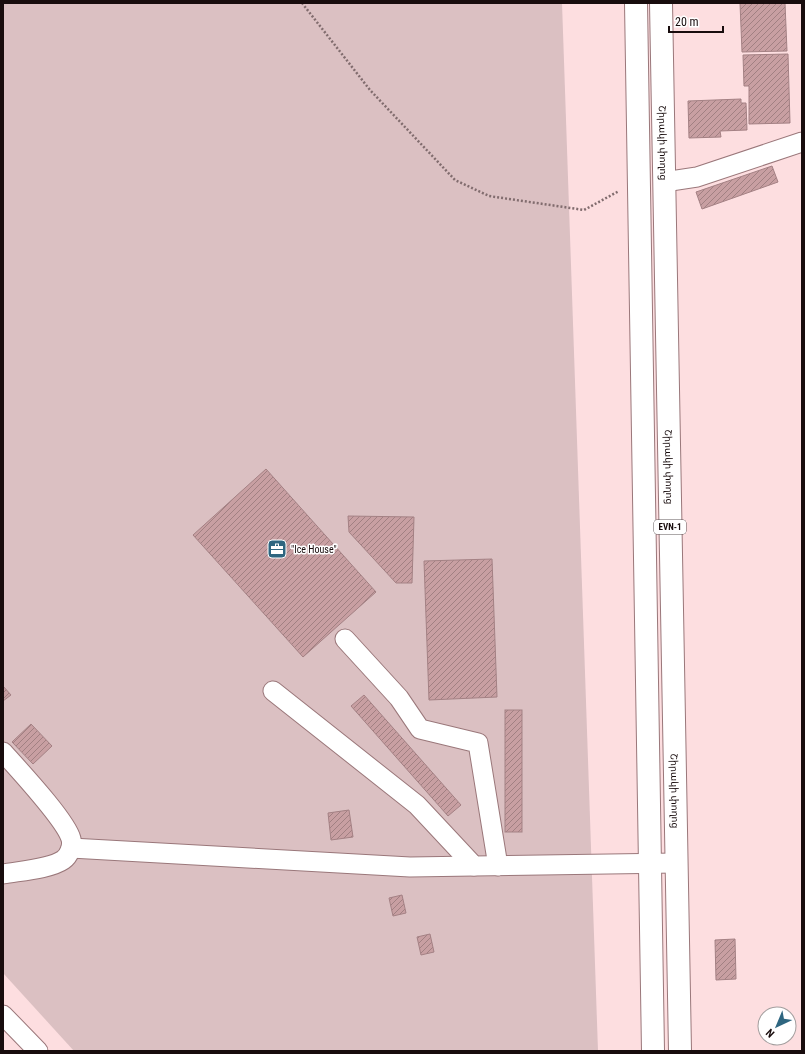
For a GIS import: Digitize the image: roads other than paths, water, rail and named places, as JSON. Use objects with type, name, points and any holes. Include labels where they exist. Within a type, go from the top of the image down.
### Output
[{"type":"highway","name":"EVN-1","points":[[636,3],[653,1051]]},
{"type":"highway","name":"Շիրակի փողոց","points":[[661,3],[680,1051]]},
{"type":"street","points":[[664,182],[697,177],[802,142]]},
{"type":"street","points":[[346,639],[399,698],[420,729],[478,743],[498,866]]},
{"type":"street","points":[[273,691],[417,805],[474,866]]},
{"type":"street","points":[[3,752],[60,820],[71,838],[71,848],[63,860],[53,864],[3,874]]},
{"type":"street","points":[[71,848],[410,867],[676,863]]},
{"type":"street","points":[[3,1015],[38,1051]]},
{"type":"place","name":"\"Ice House\"","points":[[277,549]]}]
